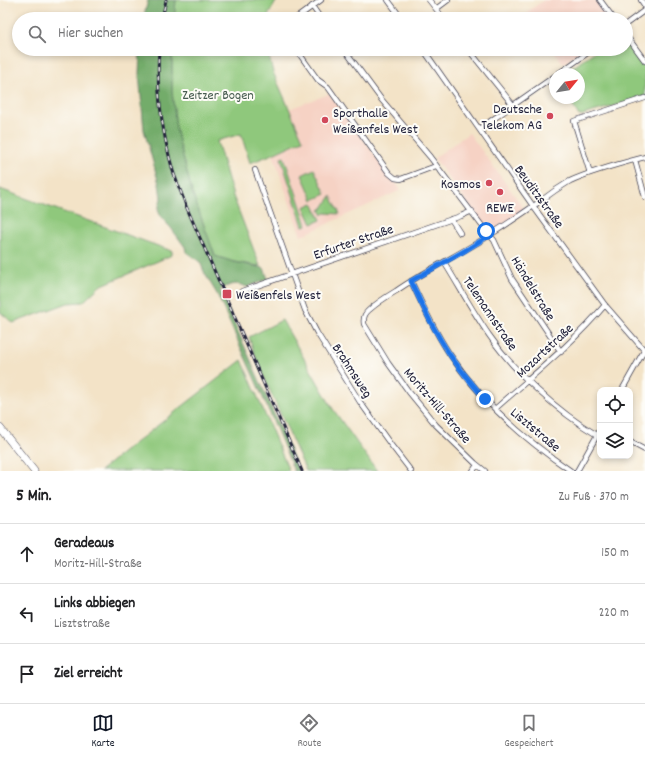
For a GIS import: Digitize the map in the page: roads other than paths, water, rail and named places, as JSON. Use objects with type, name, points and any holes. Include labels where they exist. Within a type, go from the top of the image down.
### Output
[{"type":"main road","points":[[0,428],[34,471]]},
{"type":"street","points":[[304,12],[322,0]]},
{"type":"street","points":[[388,0],[397,12]]},
{"type":"street","points":[[429,0],[438,12]]},
{"type":"street","points":[[436,9],[448,0]]},
{"type":"street","points":[[600,0],[609,12]]},
{"type":"street","points":[[641,0],[645,6]]},
{"type":"street","points":[[312,6],[317,12]]},
{"type":"street","points":[[633,19],[645,10]]},
{"type":"street","points":[[633,45],[645,61]]},
{"type":"street","points":[[301,56],[318,80],[328,87],[389,173],[395,178],[401,179],[436,166]]},
{"type":"street","name":"Händelstraße","points":[[349,56],[381,99],[494,240],[512,279],[561,352]]},
{"type":"street","name":"Beuditzstraße","points":[[428,56],[533,206],[605,305],[645,350]]},
{"type":"street","points":[[474,56],[513,105]]},
{"type":"street","points":[[566,68],[583,56]]},
{"type":"street","points":[[479,129],[549,80]]},
{"type":"street","points":[[590,173],[574,121],[645,98]]},
{"type":"street","name":"Moritz-Hill-Straße","points":[[485,471],[436,425],[409,392],[388,363],[364,324],[364,317],[376,304],[411,281],[490,235],[553,191],[590,173],[645,157]]},
{"type":"street","points":[[635,160],[645,197]]},
{"type":"street","name":"Brahmsweg","points":[[256,170],[305,310],[317,333],[360,402],[411,471]]},
{"type":"street","name":"Erfurter Straße","points":[[242,290],[469,214],[472,211]]},
{"type":"street","points":[[451,219],[460,233]]},
{"type":"street","name":"Telemannstraße","points":[[444,262],[489,335],[509,360],[554,404],[582,426],[597,435]]},
{"type":"street","name":"Lisztstraße","points":[[411,281],[440,339],[471,383],[495,409],[532,443],[572,471]]},
{"type":"street","name":"Mozartstraße","points":[[495,409],[561,352],[605,305]]},
{"type":"street","points":[[624,387],[645,350]]},
{"type":"street","points":[[577,471],[597,435]]},
{"type":"street","points":[[633,444],[645,450]]},
{"type":"street","points":[[473,471],[477,465]]},
{"type":"railway","points":[[163,12],[166,0]]},
{"type":"railway","points":[[159,56],[158,80],[161,111],[173,171],[186,206],[302,471]]},
{"type":"place","name":"Deutsche Telekom AG","points":[[550,116]]},
{"type":"place","name":"Sporthalle Weißenfels West","points":[[325,120]]},
{"type":"place","name":"Kosmos","points":[[489,183]]},
{"type":"place","name":"REWE","points":[[500,192]]},
{"type":"place","name":"Weißenfels West","points":[[227,294]]},
{"type":"park label","name":"Zeitzer Bogen","points":[[218,94]]}]
